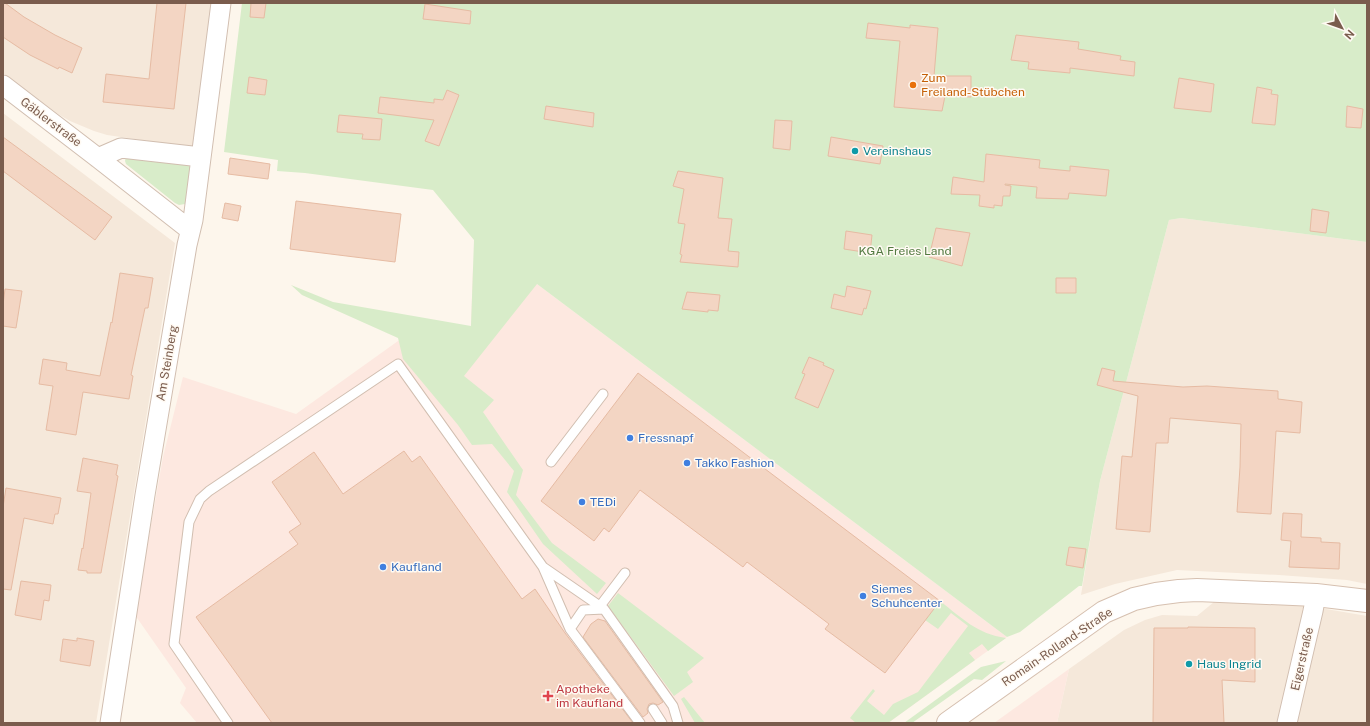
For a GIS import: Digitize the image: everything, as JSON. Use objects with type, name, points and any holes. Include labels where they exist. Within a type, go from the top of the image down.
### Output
[{"type":"main road","name":"Romain-Rolland-Straße","points":[[948,723],[1104,612],[1134,599],[1179,590],[1197,590],[1316,595],[1367,601]]},
{"type":"street","name":"Am Steinberg","points":[[110,723],[145,495],[190,230],[193,220],[221,3]]},
{"type":"street","name":"Gäblerstraße","points":[[3,86],[190,230]]},
{"type":"street","points":[[98,158],[121,148],[201,157]]},
{"type":"street","name":"Eigerstraße","points":[[1287,723],[1316,595]]},
{"type":"lane","points":[[228,723],[174,644],[189,522],[200,499],[209,491],[398,364],[543,567],[570,629],[640,723]]},
{"type":"lane","points":[[551,462],[603,394]]},
{"type":"lane","points":[[543,567],[602,607],[673,706],[678,723]]},
{"type":"lane","points":[[570,629],[583,610],[602,607],[625,573]]},
{"type":"lane","points":[[653,709],[662,723]]},
{"type":"shaded area","points":[[3,3],[214,3],[194,145],[190,147],[107,135],[70,121],[58,114],[3,73]]},
{"type":"shaded area","points":[[3,113],[175,243],[96,723],[3,723]]},
{"type":"shaded area","points":[[1181,218],[1367,242],[1367,584],[1347,580],[1177,570],[1115,584],[1081,595],[1100,481],[1169,220]]},
{"type":"shaded area","points":[[473,267],[537,284],[1007,637],[888,723],[197,723],[180,703],[186,688],[135,615],[163,457],[183,377],[296,414],[398,341],[471,326]]},
{"type":"shaded area","points":[[1214,602],[1294,605],[1367,616],[1367,723],[1057,723],[1069,669],[1124,630],[1145,620],[1162,615],[1197,616]]},
{"type":"shaded area","points":[[1069,669],[1057,723],[994,723]]},
{"type":"green space","name":"KGA Freies Land","points":[[242,3],[1367,3],[1367,242],[1181,218],[1169,220],[1100,481],[1082,586],[1079,586],[1020,632],[1007,637],[537,284],[464,376],[494,400],[483,412],[523,470],[516,495],[552,543],[606,583],[597,594],[543,544],[507,492],[514,471],[492,444],[472,445],[458,425],[403,359],[398,338],[302,295],[291,285],[333,302],[471,326],[474,240],[433,190],[305,173],[277,171],[278,160],[224,152]]},
{"type":"green space","points":[[126,157],[188,163],[193,167],[191,196],[185,204],[179,205],[175,203],[126,164]]},
{"type":"green space","points":[[618,593],[704,658],[687,672],[693,682],[674,696],[608,606]]},
{"type":"green space","points":[[940,601],[978,629],[1006,638],[988,651],[982,644],[969,653],[975,660],[888,723],[856,723],[850,718],[873,689],[875,691],[867,701],[884,715],[893,704],[918,692],[968,626],[951,613],[938,629],[925,620]]},
{"type":"green space","points":[[1006,661],[982,680],[974,679],[912,723],[904,723],[981,667]]},
{"type":"green space","points":[[684,697],[705,723],[695,723],[681,699]]},
{"type":"building","points":[[3,3],[55,35],[82,48],[72,73],[59,67],[58,69],[30,55],[3,37]]},
{"type":"building","points":[[157,3],[186,3],[174,109],[103,102],[106,74],[149,79]]},
{"type":"building","points":[[251,3],[266,3],[264,18],[250,17]]},
{"type":"building","points":[[425,4],[471,11],[470,24],[423,19]]},
{"type":"building","points":[[868,23],[910,28],[910,25],[938,28],[934,76],[971,76],[971,97],[945,96],[942,111],[894,107],[900,41],[866,38]]},
{"type":"building","points":[[1016,35],[1079,42],[1078,49],[1121,56],[1120,60],[1135,62],[1134,76],[1070,68],[1070,73],[1028,69],[1029,62],[1011,60]]},
{"type":"building","points":[[249,77],[267,80],[265,95],[247,93]]},
{"type":"building","points":[[1179,78],[1214,84],[1211,112],[1174,108]]},
{"type":"building","points":[[1257,87],[1272,90],[1271,94],[1278,95],[1275,125],[1252,123]]},
{"type":"building","points":[[447,90],[459,95],[439,146],[425,141],[434,120],[378,113],[380,97],[434,103],[434,99],[443,100]]},
{"type":"building","points":[[546,106],[594,113],[593,127],[544,119]]},
{"type":"building","points":[[1347,106],[1363,109],[1361,128],[1346,127]]},
{"type":"building","points":[[339,115],[382,119],[380,140],[362,139],[363,134],[337,132]]},
{"type":"building","points":[[775,120],[792,121],[790,150],[773,148]]},
{"type":"building","points":[[3,137],[112,217],[95,240],[3,171]]},
{"type":"building","name":"Vereinshaus","points":[[831,137],[883,146],[880,164],[828,156]]},
{"type":"building","points":[[986,154],[1040,160],[1039,168],[1070,171],[1070,166],[1109,170],[1106,196],[1069,193],[1068,199],[1036,198],[1037,187],[1005,184],[1011,186],[1010,196],[1003,196],[1002,206],[994,205],[994,208],[979,206],[980,195],[951,194],[953,177],[984,182]]},
{"type":"building","points":[[230,158],[270,164],[268,179],[228,174]]},
{"type":"building","points":[[678,171],[723,178],[718,218],[732,219],[728,251],[739,252],[738,267],[680,262],[685,224],[678,223],[684,189],[673,186]]},
{"type":"building","points":[[296,201],[401,214],[395,262],[290,249]]},
{"type":"building","points":[[225,203],[241,206],[238,221],[222,218]]},
{"type":"building","points":[[1312,209],[1329,212],[1326,233],[1310,231]]},
{"type":"building","points":[[936,228],[970,233],[962,266],[929,257]]},
{"type":"building","points":[[846,231],[872,235],[870,253],[844,249]]},
{"type":"building","points":[[120,273],[153,278],[148,308],[145,308],[131,375],[133,376],[129,399],[83,392],[76,435],[46,430],[53,386],[39,384],[43,359],[67,363],[66,370],[100,376],[111,322],[112,323]]},
{"type":"building","points":[[1056,278],[1076,278],[1076,293],[1056,293]]},
{"type":"building","points":[[847,286],[871,291],[866,309],[864,308],[862,315],[831,308],[834,294],[845,297]]},
{"type":"building","points":[[5,289],[22,291],[16,328],[3,326]]},
{"type":"building","points":[[687,292],[720,295],[718,311],[708,310],[708,312],[682,309]]},
{"type":"building","points":[[809,357],[824,363],[823,365],[834,370],[818,408],[795,398],[805,374],[802,373]]},
{"type":"building","points":[[1102,368],[1115,371],[1113,381],[1183,387],[1207,386],[1278,391],[1278,399],[1302,402],[1300,433],[1276,431],[1271,514],[1237,512],[1241,424],[1170,418],[1168,443],[1156,443],[1150,532],[1116,529],[1122,456],[1132,457],[1138,396],[1097,385]]},
{"type":"building","points":[[638,373],[940,601],[885,673],[825,629],[829,624],[747,562],[743,567],[640,490],[609,532],[604,528],[594,541],[541,501]]},
{"type":"building","name":"Kaufland","points":[[404,451],[412,462],[420,456],[522,599],[535,589],[565,633],[633,723],[272,723],[196,617],[298,544],[289,532],[301,524],[272,482],[314,452],[343,494]]},
{"type":"building","points":[[83,458],[118,465],[116,475],[118,476],[101,573],[87,573],[87,571],[78,570],[82,548],[83,549],[91,493],[77,491]]},
{"type":"building","points":[[6,488],[61,498],[58,514],[55,514],[53,524],[24,518],[11,590],[3,589],[3,507]]},
{"type":"building","points":[[1283,513],[1302,514],[1301,537],[1321,538],[1321,542],[1340,543],[1339,569],[1289,567],[1291,541],[1281,540]]},
{"type":"building","points":[[1069,547],[1086,549],[1083,568],[1066,565]]},
{"type":"building","points":[[21,581],[51,585],[49,601],[44,600],[41,620],[15,615]]},
{"type":"building","points":[[598,619],[605,621],[663,702],[658,705],[653,703],[649,704],[647,709],[648,713],[643,717],[583,637],[591,624]]},
{"type":"building","name":"Haus Ingrid","points":[[1154,628],[1255,628],[1255,682],[1222,680],[1224,723],[1153,723]]},
{"type":"building","points":[[77,638],[94,641],[90,666],[60,661],[63,639],[77,641]]},
{"type":"place","name":"Zum Freiland-Stübchen","points":[[913,85]]},
{"type":"place","name":"Vereinshaus","points":[[855,151]]},
{"type":"place","name":"Fressnapf","points":[[630,438]]},
{"type":"place","name":"Takko Fashion","points":[[687,463]]},
{"type":"place","name":"TEDi","points":[[582,502]]},
{"type":"place","name":"Kaufland","points":[[383,567]]},
{"type":"place","name":"Siemes Schuhcenter","points":[[863,596]]},
{"type":"place","name":"Haus Ingrid","points":[[1189,664]]},
{"type":"place","name":"Apotheke im Kaufland","points":[[548,696]]}]
